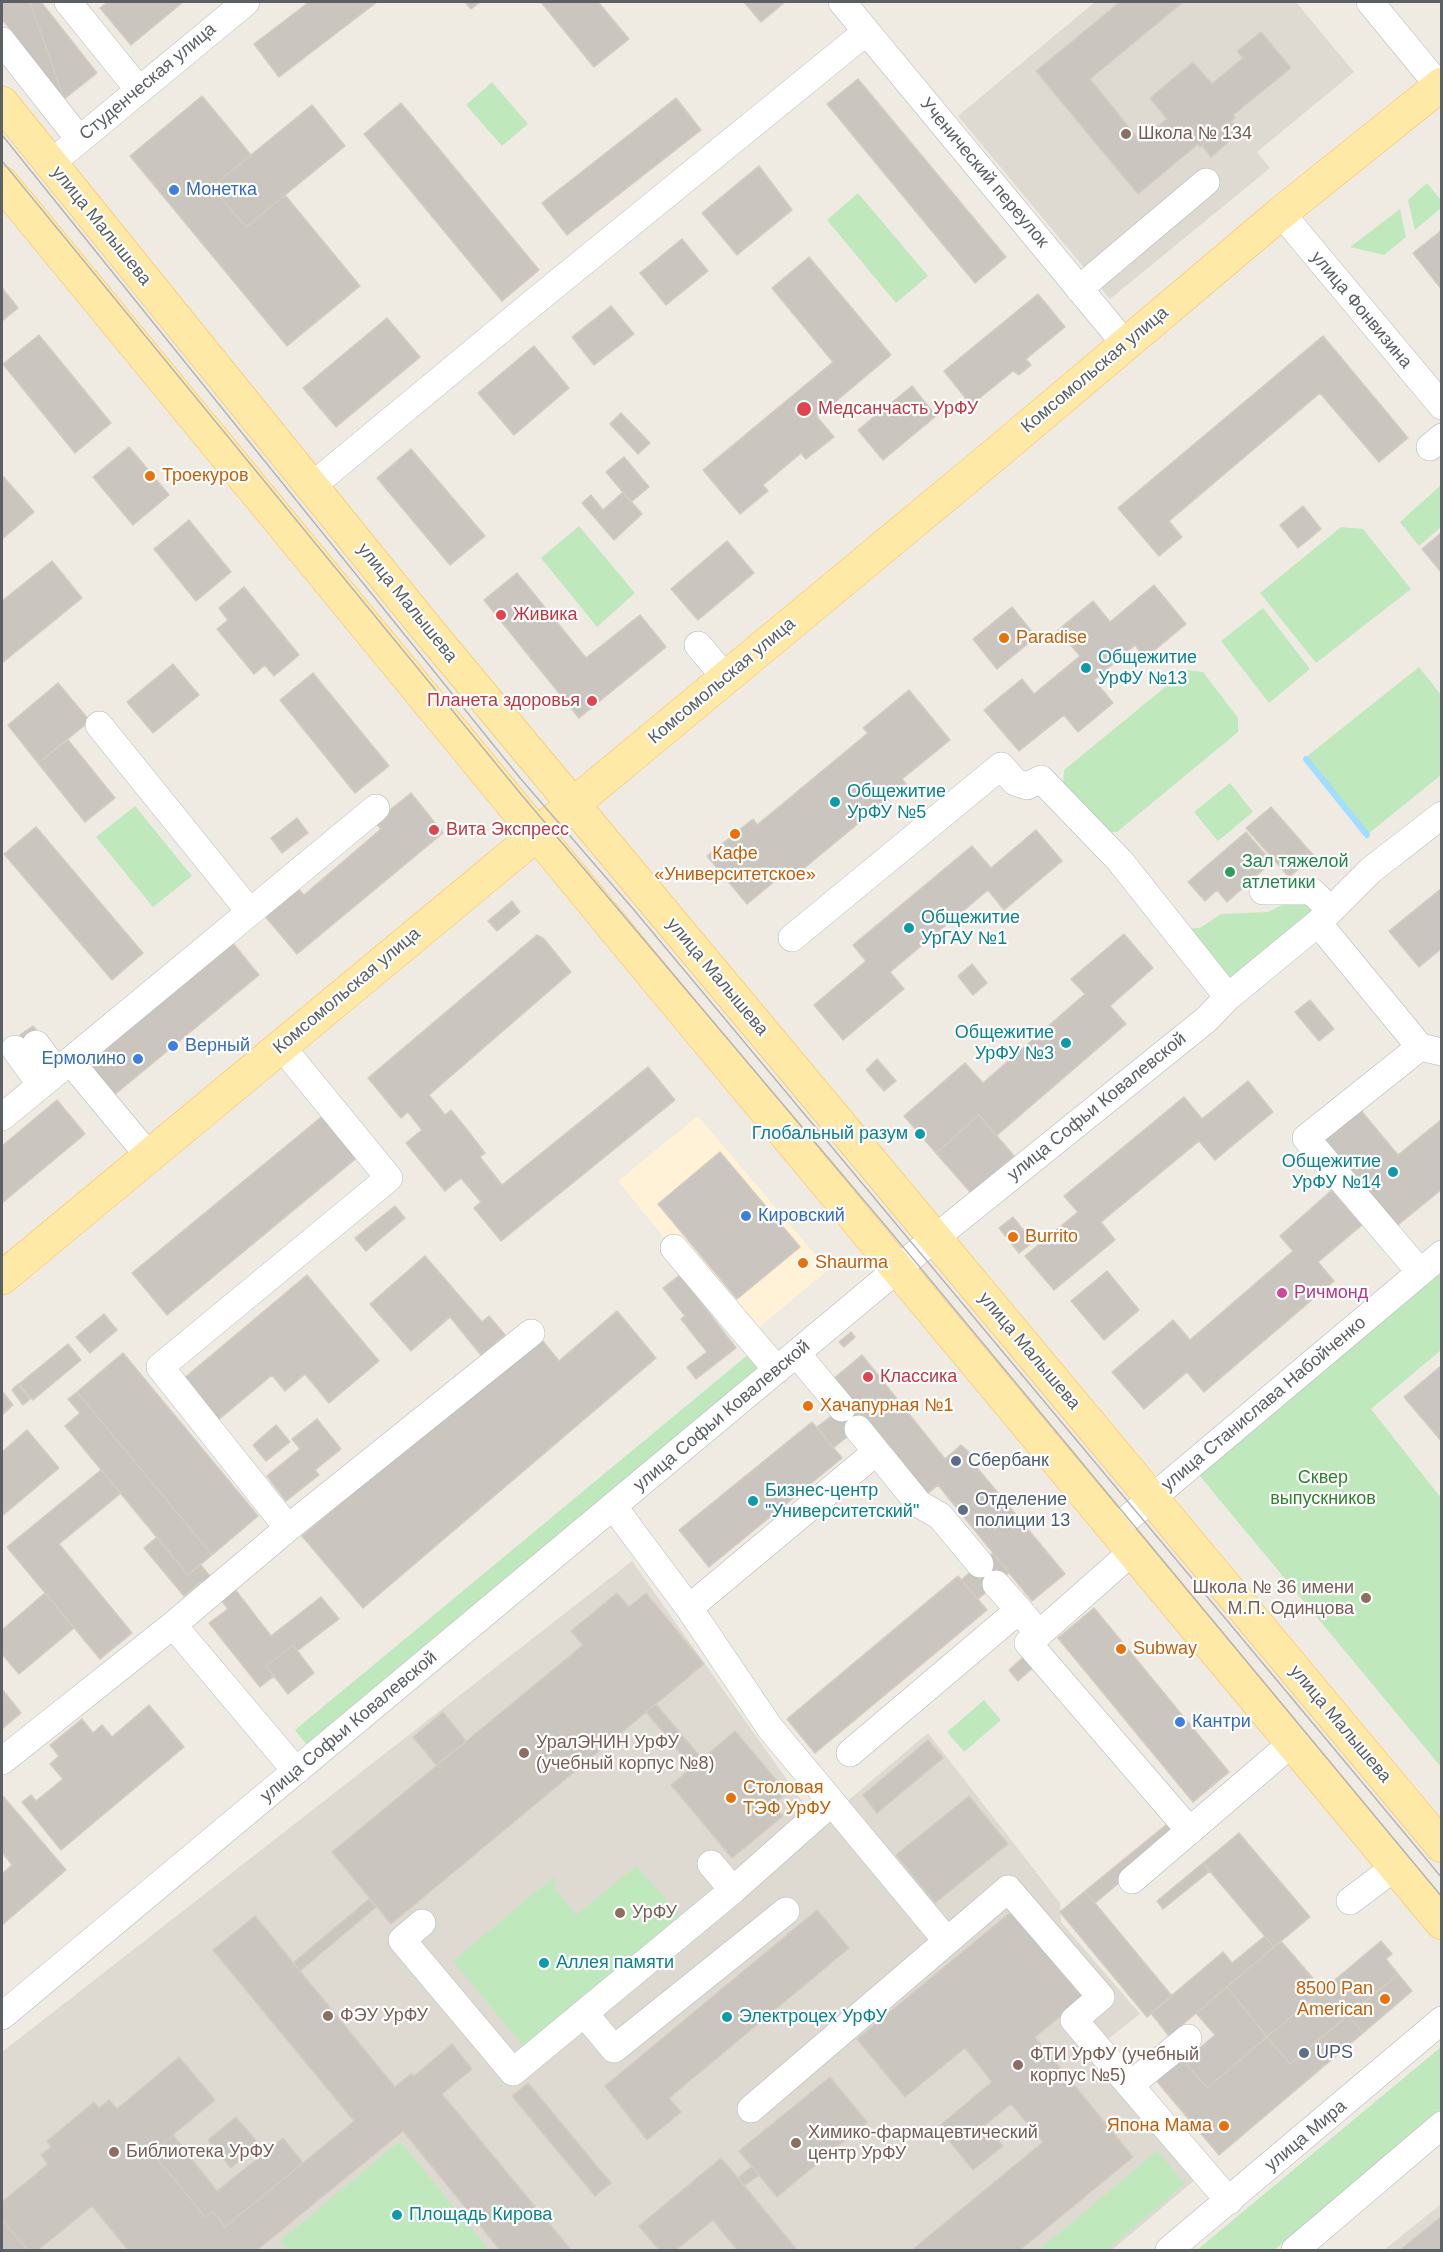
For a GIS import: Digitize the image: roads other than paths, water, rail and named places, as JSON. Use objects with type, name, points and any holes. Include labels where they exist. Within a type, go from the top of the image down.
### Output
[{"type":"main road","name":"Комсомольская улица","points":[[2,1278],[1126,345],[1281,213],[1440,85]]},
{"type":"main road","name":"улица Малышева","points":[[2,103],[431,634],[1442,1846]]},
{"type":"main road","points":[[4,189],[536,834],[1442,1923]]},
{"type":"street","points":[[68,2],[139,90]]},
{"type":"street","name":"Студенческая улица","points":[[50,164],[246,2]]},
{"type":"street","name":"Ученический переулок","points":[[842,2],[1126,345]]},
{"type":"street","points":[[1370,2],[1440,85]]},
{"type":"street","points":[[312,486],[519,314],[866,32]]},
{"type":"street","points":[[2,41],[79,139]]},
{"type":"street","points":[[1079,289],[1206,182]]},
{"type":"street","name":"улица Фонвизина","points":[[1281,213],[1442,406]]},
{"type":"street","points":[[698,645],[725,677]]},
{"type":"street","points":[[99,725],[250,912]]},
{"type":"street","points":[[792,938],[1001,766],[1015,782],[1026,786],[1041,779],[1120,861],[1228,997]]},
{"type":"street","points":[[2,1117],[376,808]]},
{"type":"street","name":"улица Софьи Ковалевской","points":[[2,2016],[145,1908],[296,1771],[898,1269],[1207,1019],[1228,997],[1324,917],[1371,870],[1442,815]]},
{"type":"street","points":[[1263,891],[1311,891],[1324,917],[1431,1050],[1306,1138],[1420,1272]]},
{"type":"street","points":[[281,1046],[389,1178],[160,1367],[288,1528]]},
{"type":"street","points":[[26,1047],[148,1155]]},
{"type":"street","points":[[675,1248],[787,1362],[850,1419],[919,1504],[940,1516],[1039,1634],[1028,1643],[1190,1830]]},
{"type":"street","name":"улица Станислава Набойченко","points":[[1039,1634],[1123,1540],[1152,1498],[1442,1254]]},
{"type":"street","points":[[2,1761],[531,1333]]},
{"type":"street","points":[[689,1608],[876,1452]]},
{"type":"street","points":[[614,1506],[689,1608],[770,1728],[948,1941]]},
{"type":"street","points":[[850,1753],[1019,1610]]},
{"type":"street","points":[[172,1625],[296,1771]]},
{"type":"street","points":[[1132,1880],[1292,1743]]},
{"type":"street","points":[[422,1923],[402,1940],[513,2072],[733,1890],[831,1803]]},
{"type":"street","points":[[711,1864],[733,1890]]},
{"type":"street","points":[[1350,1901],[1395,1867]]},
{"type":"street","points":[[751,2109],[1008,1889],[1101,1998],[1074,2020],[1229,2201]]},
{"type":"street","points":[[584,2013],[615,2049],[786,1911]]},
{"type":"street","name":"улица Мира","points":[[1169,2250],[1442,2020]]},
{"type":"street","points":[[1130,2085],[1188,2038]]},
{"type":"street","points":[[1295,2250],[1442,2125]]},
{"type":"waterway","points":[[1306,759],[1367,835]]},
{"type":"tram line","points":[[2,135],[520,778],[634,910],[1442,1878]]},
{"type":"tram line","points":[[2,161],[520,793],[889,1230],[1442,1897]]},
{"type":"place","name":"Школа № 134","points":[[1126,134]]},
{"type":"place","name":"Монетка","points":[[174,190]]},
{"type":"place","name":"Медсанчасть УрФУ","points":[[804,409]]},
{"type":"place","name":"Троекуров","points":[[150,476]]},
{"type":"place","name":"Живика","points":[[501,615]]},
{"type":"place","name":"Paradise","points":[[1004,638]]},
{"type":"place","name":"Общежитие УрФУ №13","points":[[1086,668]]},
{"type":"place","name":"Планета здоровья","points":[[592,701]]},
{"type":"place","name":"Общежитие УрФУ №5","points":[[835,802]]},
{"type":"place","name":"Вита Экспресс","points":[[434,830]]},
{"type":"place","name":"Кафе «Университетское»","points":[[735,834]]},
{"type":"place","name":"Зал тяжелой атлетики","points":[[1230,872]]},
{"type":"place","name":"Общежитие УрГАУ №1","points":[[909,928]]},
{"type":"place","name":"Общежитие УрФУ №3","points":[[1066,1043]]},
{"type":"place","name":"Верный","points":[[173,1046]]},
{"type":"place","name":"Ермолино","points":[[138,1059]]},
{"type":"place","name":"Глобальный разум","points":[[920,1134]]},
{"type":"place","name":"Общежитие УрФУ №14","points":[[1393,1172]]},
{"type":"place","name":"Кировский","points":[[746,1216]]},
{"type":"place","name":"Burrito","points":[[1013,1237]]},
{"type":"place","name":"Shaurma","points":[[803,1263]]},
{"type":"place","name":"Ричмонд","points":[[1282,1293]]},
{"type":"place","name":"Классика","points":[[868,1377]]},
{"type":"place","name":"Хачапурная №1","points":[[808,1406]]},
{"type":"place","name":"Сбербанк","points":[[956,1461]]},
{"type":"place","name":"Бизнес-центр \"Университетский\"","points":[[753,1501]]},
{"type":"place","name":"Отделение полиции 13","points":[[963,1510]]},
{"type":"place","name":"Школа № 36 имени М.П. Одинцова","points":[[1366,1598]]},
{"type":"place","name":"Subway","points":[[1121,1649]]},
{"type":"place","name":"Кантри","points":[[1180,1722]]},
{"type":"place","name":"УралЭНИН УрФУ (учебный корпус №8)","points":[[524,1753]]},
{"type":"place","name":"Столовая ТЭФ УрФУ","points":[[731,1798]]},
{"type":"place","name":"УрФУ","points":[[620,1913]]},
{"type":"place","name":"Аллея памяти","points":[[544,1963]]},
{"type":"place","name":"8500 Pan American","points":[[1385,1999]]},
{"type":"place","name":"ФЭУ УрФУ","points":[[328,2016]]},
{"type":"place","name":"Электроцех УрФУ","points":[[727,2017]]},
{"type":"place","name":"UPS","points":[[1304,2053]]},
{"type":"place","name":"ФТИ УрФУ (учебный корпус №5)","points":[[1018,2065]]},
{"type":"place","name":"Япона Мама","points":[[1224,2126]]},
{"type":"place","name":"Химико-фармацевтический центр УрФУ","points":[[796,2143]]},
{"type":"place","name":"Библиотека УрФУ","points":[[114,2152]]},
{"type":"place","name":"Площадь Кирова","points":[[397,2215]]},
{"type":"park label","name":"Сквер выпускников","points":[[1323,1488]]}]
